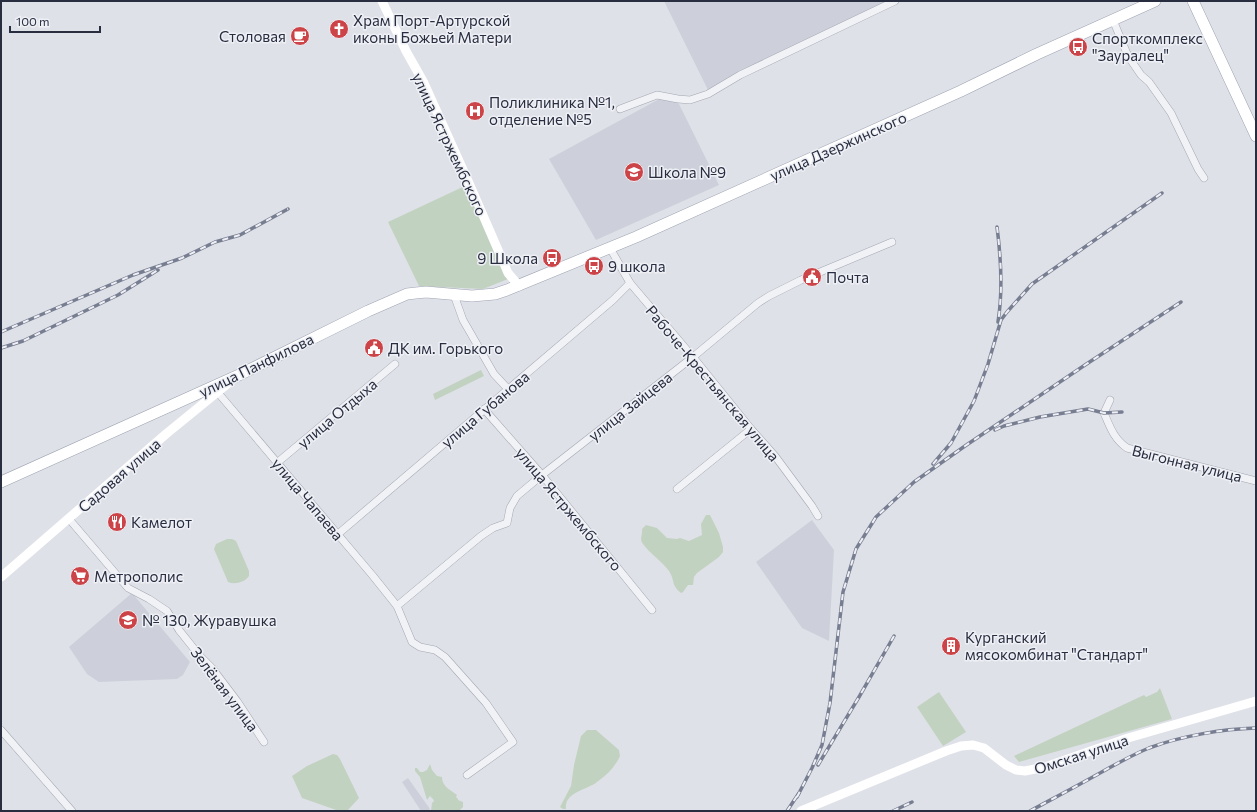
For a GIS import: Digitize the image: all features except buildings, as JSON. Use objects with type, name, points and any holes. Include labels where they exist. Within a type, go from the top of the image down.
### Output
[{"type":"main road","name":"улица Ястржембского","points":[[382,1],[406,51],[424,83],[470,183],[508,273],[519,286]]},
{"type":"main road","name":"улица Дзержинского","points":[[519,286],[610,248],[961,91],[1155,1]]},
{"type":"main road","points":[[1193,1],[1256,136]]},
{"type":"main road","name":"улица Панфилова","points":[[1,482],[216,389],[239,375],[368,311],[407,294],[426,292],[483,296],[495,294],[519,286]]},
{"type":"main road","name":"Садовая улица","points":[[1,577],[216,389]]},
{"type":"main road","name":"Омская улица","points":[[801,811],[961,746],[973,745],[984,748],[1006,765],[1016,770],[1025,771],[1045,767],[1128,738],[1256,701]]},
{"type":"street","points":[[620,109],[657,94],[690,100],[708,94],[740,75],[895,1]]},
{"type":"street","points":[[1113,20],[1128,56],[1141,75],[1149,82],[1171,114],[1198,169],[1204,178]]},
{"type":"street","name":"улица Зайцева","points":[[397,606],[481,536],[494,528],[507,523],[510,508],[517,496],[694,357],[758,303],[801,280],[892,242]]},
{"type":"street","name":"Рабоче-Крестьянская улица","points":[[610,248],[630,283],[694,357],[751,429],[775,456],[818,516]]},
{"type":"street","name":"улица Губанова","points":[[338,534],[484,409],[509,390],[613,300],[630,283]]},
{"type":"street","points":[[454,295],[463,320],[490,368],[509,390]]},
{"type":"street","name":"улица Отдыха","points":[[278,462],[395,364]]},
{"type":"street","name":"улица Чапаева","points":[[216,389],[397,606],[412,642],[420,647],[435,650],[445,657],[486,703],[513,742],[467,775]]},
{"type":"street","name":"Выгонная улица","points":[[1110,400],[1104,413],[1115,437],[1119,443],[1127,448],[1256,481]]},
{"type":"street","name":"улица Ястржембского","points":[[484,409],[542,475],[652,610]]},
{"type":"street","points":[[677,489],[751,429]]},
{"type":"street","name":"Зелёная улица","points":[[69,519],[128,588],[149,599],[167,612],[237,701],[264,742]]},
{"type":"street","points":[[1,730],[72,811]]},
{"type":"shaded area","points":[[664,1],[890,1],[708,90]]},
{"type":"shaded area","name":"Школа №9","points":[[661,98],[678,102],[719,185],[596,240],[549,159]]},
{"type":"shaded area","points":[[812,520],[834,550],[829,641],[802,628],[756,562]]},
{"type":"shaded area","name":"№ 130, Журавушка","points":[[132,593],[190,662],[183,675],[177,679],[99,682],[87,674],[69,647]]},
{"type":"shaded area","points":[[408,778],[430,809],[427,811],[421,811],[402,782]]},
{"type":"green space","points":[[469,184],[508,279],[483,289],[419,286],[388,222]]},
{"type":"green space","points":[[481,370],[484,376],[435,400],[433,394]]},
{"type":"green space","points":[[706,515],[710,515],[719,533],[723,552],[719,557],[697,573],[694,577],[693,585],[688,585],[681,593],[674,585],[669,571],[642,542],[642,529],[646,525],[657,528],[667,538],[680,538],[689,541],[702,535],[701,524]]},
{"type":"green space","points":[[227,539],[236,541],[249,571],[249,576],[240,582],[228,582],[214,549],[216,544]]},
{"type":"green space","points":[[1160,688],[1172,719],[1019,762],[1014,756],[1144,695],[1146,697],[1157,692]]},
{"type":"green space","points":[[939,692],[966,732],[943,746],[917,707]]},
{"type":"green space","points":[[587,730],[596,730],[619,750],[620,756],[616,764],[607,774],[593,785],[572,795],[566,803],[566,809],[563,809],[560,807],[571,786],[581,736]]},
{"type":"green space","points":[[333,754],[337,755],[340,759],[359,798],[347,811],[339,811],[302,798],[292,776],[307,766]]},
{"type":"green space","points":[[430,764],[432,770],[437,776],[442,777],[445,786],[457,795],[456,797],[458,800],[463,802],[463,807],[459,811],[431,811],[432,803],[434,801],[430,796],[427,800],[420,777],[415,771],[415,768],[417,768],[420,772],[423,772],[427,770]]},
{"type":"railway","points":[[933,464],[951,443],[974,401],[988,364],[1001,320],[1007,312],[1032,284],[1162,193]]},
{"type":"railway","points":[[1,332],[133,275],[182,258],[215,242],[240,235],[288,209]]},
{"type":"railway","points":[[997,227],[1001,274],[1001,298],[998,322]]},
{"type":"railway","points":[[1,348],[23,341],[118,295],[158,270]]},
{"type":"railway","points":[[797,797],[822,745],[830,703],[843,592],[856,549],[876,517],[914,482],[965,446],[1181,302]]},
{"type":"railway","points":[[995,430],[1004,426],[1040,417],[1088,409],[1104,413],[1122,412]]},
{"type":"railway","points":[[818,765],[894,636]]},
{"type":"railway","points":[[1030,811],[1149,748],[1174,740],[1202,734],[1256,728]]},
{"type":"railway","points":[[787,811],[799,793]]},
{"type":"railway","points":[[893,811],[912,802]]},
{"type":"place","name":"Храм Порт-Артурской иконы Божьей Матери","points":[[339,29]]},
{"type":"place","name":"Столовая","points":[[300,36]]},
{"type":"place","name":"Спорткомплекс \"Зауралец\"","points":[[1078,47]]},
{"type":"place","name":"Поликлиника №1, отделение №5","points":[[475,111]]},
{"type":"place","name":"Школа №9","points":[[634,172]]},
{"type":"place","name":"9 Школа","points":[[552,258]]},
{"type":"place","name":"9 школа","points":[[594,266]]},
{"type":"place","name":"Почта","points":[[812,277]]},
{"type":"place","name":"ДК им. Горького","points":[[374,348]]},
{"type":"place","name":"Камелот","points":[[117,522]]},
{"type":"place","name":"Метрополис","points":[[80,576]]},
{"type":"place","name":"№ 130, Журавушка","points":[[128,620]]},
{"type":"place","name":"Курганский мясокомбинат \"Стандарт\"","points":[[951,646]]}]
